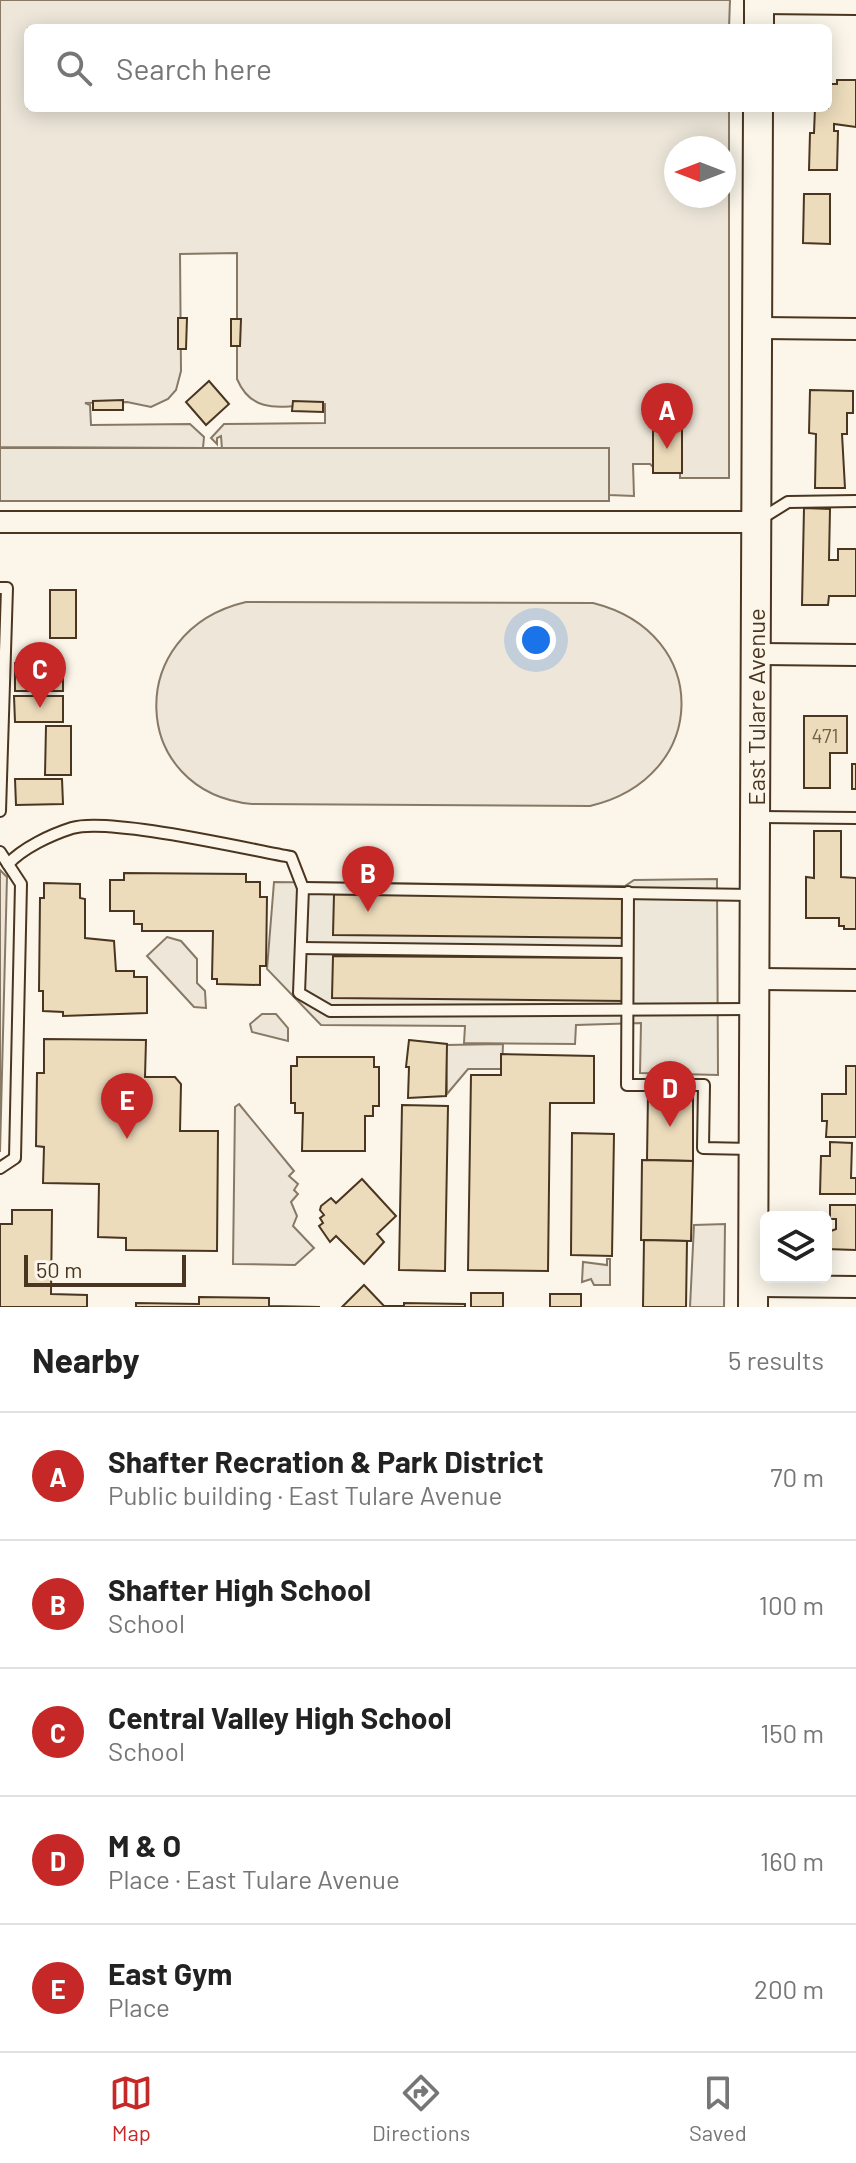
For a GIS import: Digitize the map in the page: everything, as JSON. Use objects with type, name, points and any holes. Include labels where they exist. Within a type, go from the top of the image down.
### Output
[{"type":"street","points":[[759,10],[856,4]]},
{"type":"street","name":"East Tulare Avenue","points":[[753,1297],[758,112]]},
{"type":"street","points":[[757,328],[856,329]]},
{"type":"street","points":[[0,522],[756,522]]},
{"type":"street","points":[[756,654],[856,655]]},
{"type":"street","points":[[754,979],[856,980]]},
{"type":"street","points":[[753,1297],[856,1287]]},
{"type":"lane","points":[[756,522],[788,502],[856,501]]},
{"type":"lane","points":[[0,588],[7,588],[2,664],[0,811]]},
{"type":"lane","points":[[755,817],[856,818]]},
{"type":"lane","points":[[8,864],[18,853],[74,827],[115,827],[291,857],[303,888],[299,993],[330,1011],[754,1009]]},
{"type":"lane","points":[[0,852],[21,884],[15,1158],[0,1168]]},
{"type":"lane","points":[[303,888],[754,895]]},
{"type":"lane","points":[[628,892],[627,1085],[704,1085],[703,1148],[753,1149]]},
{"type":"lane","points":[[301,948],[627,952]]},
{"type":"shaded area","points":[[0,0],[730,0],[729,24],[24,24],[24,112],[729,112],[729,136],[664,136],[664,208],[729,208],[729,478],[680,478],[681,427],[654,468],[650,464],[633,464],[634,496],[609,495],[609,448],[222,449],[221,436],[217,438],[217,444],[211,438],[224,424],[325,423],[325,404],[285,407],[263,404],[244,392],[237,379],[237,253],[180,254],[181,371],[176,390],[168,399],[151,407],[127,402],[85,403],[90,405],[91,425],[190,424],[204,437],[203,448],[0,447]]},
{"type":"shaded area","points":[[0,448],[609,448],[609,501],[0,501]]},
{"type":"shaded area","points":[[246,602],[593,603],[632,619],[660,643],[676,673],[682,705],[675,737],[658,767],[630,790],[590,806],[252,804],[211,793],[182,771],[163,742],[156,709],[161,675],[177,644],[206,619]]},
{"type":"shaded area","points":[[0,870],[7,877],[0,1152]]},
{"type":"shaded area","points":[[717,879],[718,1075],[640,1073],[641,1023],[576,1025],[575,1044],[464,1043],[465,1026],[321,1025],[267,969],[274,882],[625,886],[634,880]]},
{"type":"shaded area","points":[[167,937],[181,941],[197,959],[197,983],[205,991],[206,1008],[194,1007],[147,956]]},
{"type":"shaded area","points":[[262,1014],[276,1014],[288,1028],[288,1041],[252,1032],[250,1024]]},
{"type":"shaded area","points":[[503,1044],[502,1069],[468,1069],[447,1094],[446,1045]]},
{"type":"shaded area","points":[[239,1104],[294,1171],[289,1176],[298,1184],[294,1190],[298,1194],[291,1202],[297,1216],[293,1226],[314,1248],[295,1265],[233,1264],[235,1107]]},
{"type":"shaded area","points":[[725,1224],[724,1307],[690,1307],[694,1225]]},
{"type":"shaded area","points":[[607,1259],[610,1259],[610,1285],[594,1285],[591,1279],[582,1282],[583,1262],[607,1265]]},
{"type":"building","points":[[837,80],[856,80],[856,127],[834,124],[834,131],[838,131],[837,170],[809,170],[810,133],[814,133],[815,112],[832,112],[832,84],[837,84]]},
{"type":"building","points":[[804,194],[830,194],[830,244],[803,243]]},
{"type":"building","points":[[178,318],[187,318],[186,349],[178,349]]},
{"type":"building","points":[[231,319],[241,319],[240,346],[231,346]]},
{"type":"building","points":[[209,381],[229,404],[206,425],[186,402]]},
{"type":"building","points":[[810,390],[853,391],[853,413],[847,413],[847,434],[842,434],[845,488],[815,488],[816,434],[809,433]]},
{"type":"building","points":[[123,400],[123,410],[93,410],[93,401]]},
{"type":"building","points":[[293,401],[323,402],[323,412],[292,411]]},
{"type":"building","points":[[653,424],[682,424],[682,473],[653,473]]},
{"type":"building","points":[[804,508],[830,509],[829,560],[838,560],[838,549],[856,549],[856,596],[829,596],[828,605],[802,605]]},
{"type":"building","points":[[50,590],[76,590],[76,638],[50,638]]},
{"type":"building","points":[[15,663],[63,664],[63,691],[15,691]]},
{"type":"building","points":[[14,696],[63,696],[63,722],[15,722]]},
{"type":"building","points":[[804,716],[847,716],[847,753],[830,753],[830,788],[804,788]]},
{"type":"building","points":[[46,726],[71,726],[71,775],[45,775]]},
{"type":"building","points":[[852,764],[856,764],[856,789],[852,789]]},
{"type":"building","points":[[15,779],[62,779],[63,804],[16,805]]},
{"type":"building","points":[[814,831],[841,831],[841,877],[856,878],[856,929],[839,926],[839,918],[806,918],[806,877],[814,878]]},
{"type":"building","points":[[124,873],[246,874],[246,882],[260,882],[260,897],[267,897],[266,966],[260,966],[260,985],[217,984],[217,979],[212,979],[213,931],[142,931],[142,924],[134,924],[134,911],[110,911],[110,880],[124,880]]},
{"type":"building","points":[[44,883],[80,884],[80,898],[85,899],[85,938],[114,941],[116,971],[134,971],[134,977],[147,977],[147,1013],[63,1016],[63,1012],[43,1011],[43,991],[39,991],[40,898],[44,898]]},
{"type":"building","points":[[334,894],[626,896],[626,938],[333,935]]},
{"type":"building","points":[[333,956],[625,958],[625,1001],[332,998]]},
{"type":"building","points":[[44,1039],[146,1040],[145,1077],[175,1077],[181,1084],[180,1131],[218,1131],[217,1251],[126,1250],[126,1238],[98,1237],[99,1184],[43,1183],[44,1147],[36,1146],[37,1073],[44,1073]]},
{"type":"building","points":[[409,1040],[447,1044],[446,1096],[408,1098],[409,1067],[406,1067]]},
{"type":"building","points":[[501,1054],[594,1056],[594,1103],[550,1103],[548,1271],[468,1270],[471,1075],[501,1075]]},
{"type":"building","points":[[297,1057],[374,1057],[374,1067],[379,1067],[379,1106],[373,1106],[373,1116],[365,1116],[365,1151],[302,1151],[303,1113],[295,1113],[295,1103],[291,1103],[291,1066],[297,1066]]},
{"type":"building","points":[[846,1066],[856,1066],[856,1137],[826,1137],[827,1121],[822,1121],[822,1094],[846,1094]]},
{"type":"building","points":[[648,1094],[693,1094],[693,1161],[647,1160]]},
{"type":"building","points":[[402,1105],[448,1106],[445,1271],[399,1270]]},
{"type":"building","points":[[572,1133],[614,1134],[612,1256],[571,1255]]},
{"type":"building","points":[[830,1142],[852,1143],[851,1178],[856,1178],[856,1194],[820,1194],[821,1156],[830,1156]]},
{"type":"building","points":[[642,1160],[693,1161],[691,1241],[641,1240]]},
{"type":"building","points":[[362,1179],[396,1216],[377,1234],[384,1242],[364,1264],[336,1236],[330,1242],[319,1226],[323,1223],[320,1218],[324,1215],[321,1206],[331,1198],[336,1203]]},
{"type":"building","points":[[830,1205],[856,1205],[856,1250],[832,1249],[832,1231],[836,1229],[836,1219],[832,1219]]},
{"type":"building","points":[[12,1210],[52,1210],[51,1294],[87,1295],[87,1307],[0,1307],[0,1224],[12,1224]]},
{"type":"building","points":[[644,1240],[687,1241],[686,1307],[643,1307]]},
{"type":"building","points":[[364,1285],[384,1306],[404,1306],[404,1303],[465,1304],[465,1307],[342,1307]]},
{"type":"building","points":[[471,1293],[503,1293],[503,1307],[471,1307]]},
{"type":"building","points":[[550,1294],[581,1294],[581,1307],[550,1307]]},
{"type":"building","points":[[199,1297],[269,1298],[269,1306],[320,1307],[136,1307],[136,1303],[199,1304]]},
{"type":"place","name":"Shafter Recration & Park District","points":[[667,449]]},
{"type":"place","name":"Central Valley High School","points":[[40,708]]},
{"type":"place","name":"Shafter High School","points":[[368,912]]},
{"type":"place","name":"M & O","points":[[670,1127]]},
{"type":"place","name":"East Gym","points":[[127,1139]]}]
